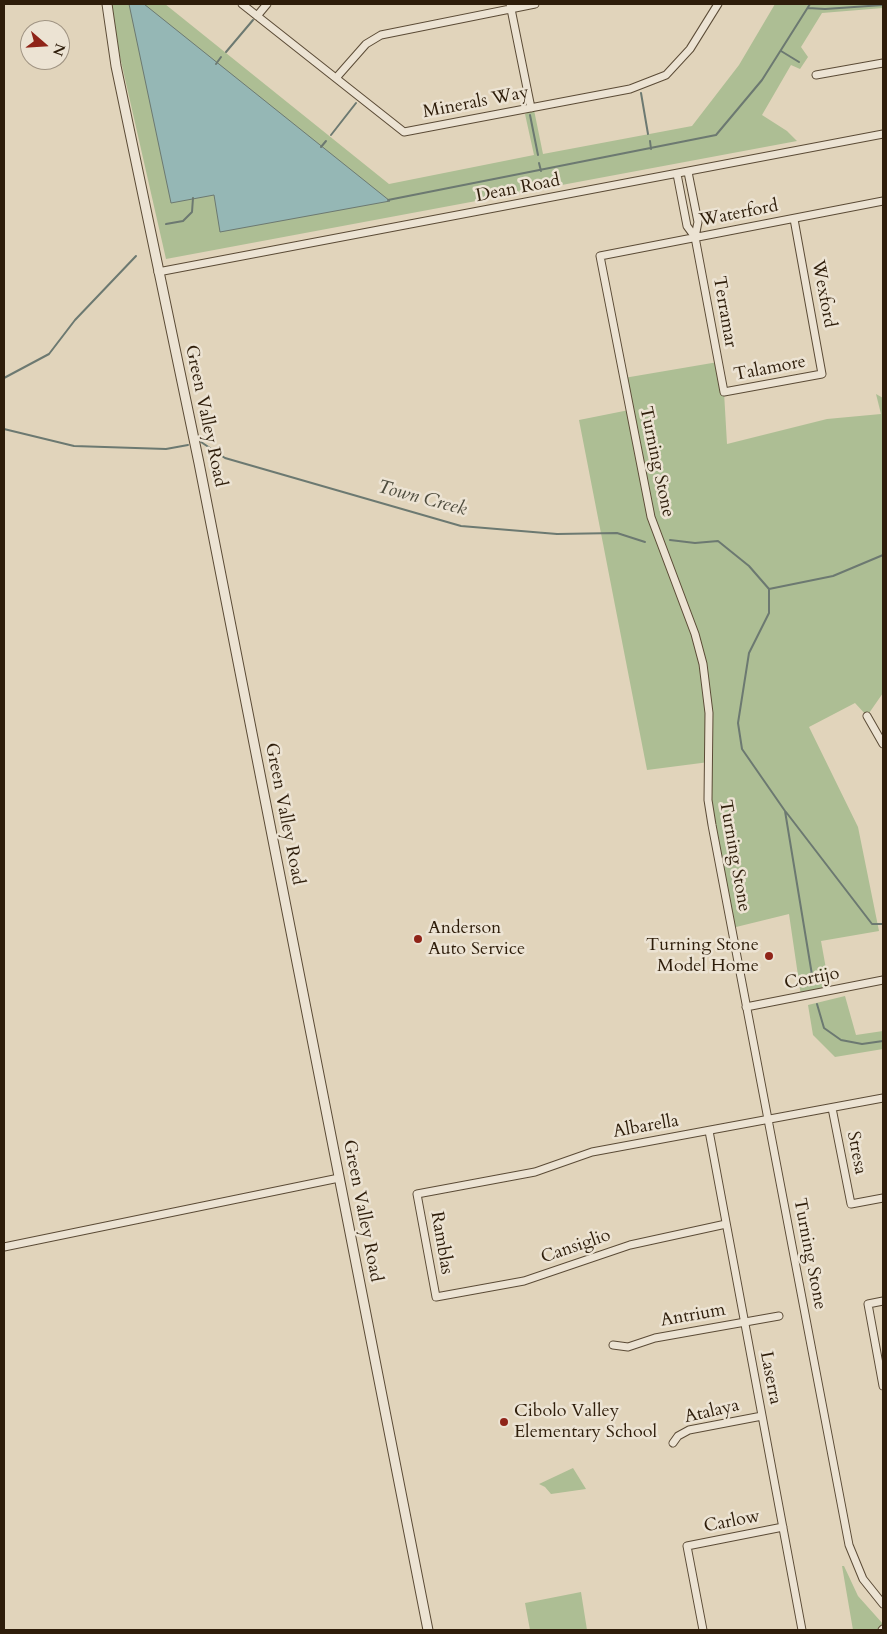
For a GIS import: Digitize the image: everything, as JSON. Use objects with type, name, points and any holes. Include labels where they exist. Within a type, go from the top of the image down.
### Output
[{"type":"street","name":"Green Valley Road","points":[[107,4],[116,66],[199,463],[428,1630]]},
{"type":"street","name":"Minerals Way","points":[[242,4],[404,132],[630,89],[666,75],[690,49],[718,4]]},
{"type":"street","points":[[257,16],[267,4]]},
{"type":"street","points":[[336,78],[366,44],[381,35],[511,6],[536,4]]},
{"type":"street","points":[[511,6],[531,108]]},
{"type":"street","points":[[816,74],[883,62]]},
{"type":"street","name":"Dean Road","points":[[158,272],[883,134]]},
{"type":"street","name":"Terramar","points":[[688,172],[698,222],[695,238],[724,392]]},
{"type":"street","name":"Terramar","points":[[677,174],[687,226],[695,238]]},
{"type":"street","name":"Waterford","points":[[600,256],[883,201]]},
{"type":"street","name":"Wexford","points":[[794,219],[822,374]]},
{"type":"street","name":"Turning Stone","points":[[600,256],[651,517],[695,634],[704,664],[708,694],[708,800],[849,1544],[863,1579],[883,1604]]},
{"type":"street","name":"Talamore","points":[[724,392],[822,374]]},
{"type":"street","points":[[867,716],[883,744]]},
{"type":"street","name":"Cortijo","points":[[746,1006],[883,980]]},
{"type":"street","name":"Albarella","points":[[417,1194],[535,1172],[592,1152],[883,1098]]},
{"type":"street","name":"Stresa","points":[[832,1108],[851,1204],[883,1198]]},
{"type":"street","name":"Laserra","points":[[709,1131],[802,1630]]},
{"type":"street","points":[[4,1247],[339,1178]]},
{"type":"street","name":"Ramblas","points":[[417,1194],[436,1297]]},
{"type":"street","name":"Cansiglio","points":[[436,1297],[524,1281],[630,1245],[726,1224]]},
{"type":"street","points":[[883,1302],[868,1304],[883,1386]]},
{"type":"street","name":"Antrium","points":[[613,1345],[628,1347],[655,1338],[779,1316]]},
{"type":"street","name":"Atalaya","points":[[674,1444],[678,1436],[689,1430],[762,1416]]},
{"type":"street","name":"Carlow","points":[[703,1630],[687,1546],[783,1527]]},
{"type":"green space","points":[[108,4],[165,4],[389,184],[534,155],[525,114],[534,110],[543,154],[692,126],[739,65],[775,4],[883,4],[883,8],[822,13],[801,47],[808,57],[800,69],[791,65],[762,115],[787,131],[797,141],[166,259]]},
{"type":"green space","points":[[718,362],[724,392],[727,444],[827,419],[881,414],[876,394],[883,398],[883,693],[867,716],[855,703],[809,727],[858,827],[879,931],[821,941],[830,991],[801,996],[789,914],[732,928],[712,825],[709,762],[647,770],[579,420],[629,410],[624,378]]},
{"type":"green space","points":[[845,996],[856,1035],[883,1031],[883,1049],[835,1057],[813,1035],[808,1005]]},
{"type":"green space","points":[[573,1468],[586,1489],[551,1494],[545,1487],[539,1484]]},
{"type":"green space","points":[[842,1566],[844,1566],[858,1596],[883,1624],[883,1630],[853,1630]]},
{"type":"green space","points":[[581,1592],[587,1630],[530,1630],[525,1603]]},
{"type":"water","points":[[129,4],[144,4],[390,201],[220,232],[214,195],[171,203]]},
{"type":"waterway","points":[[388,200],[716,135],[762,80],[810,4]]},
{"type":"waterway","points":[[808,8],[825,9],[883,5]]},
{"type":"waterway","points":[[226,52],[253,20]]},
{"type":"waterway","points":[[781,51],[799,62]]},
{"type":"waterway","points":[[216,64],[221,57]]},
{"type":"waterway","points":[[641,93],[648,134]]},
{"type":"waterway","points":[[331,135],[356,103]]},
{"type":"waterway","points":[[530,115],[538,155]]},
{"type":"waterway","points":[[321,147],[326,141]]},
{"type":"waterway","points":[[650,141],[651,149]]},
{"type":"waterway","points":[[539,163],[541,171]]},
{"type":"waterway","points":[[166,224],[183,221],[192,212],[193,198]]},
{"type":"waterway","points":[[4,378],[49,354],[75,320],[136,256]]},
{"type":"waterway","name":"Town Creek","points":[[4,429],[74,446],[166,449],[188,445]]},
{"type":"waterway","name":"Town Creek","points":[[201,442],[225,458],[461,526],[557,534],[617,533],[645,542]]},
{"type":"waterway","name":"Town Creek","points":[[670,540],[695,543],[718,541],[749,566],[769,589],[833,576],[883,555]]},
{"type":"waterway","points":[[769,589],[769,613],[749,653],[738,723],[742,749],[785,811],[813,981]]},
{"type":"waterway","points":[[786,812],[872,924],[883,924]]},
{"type":"waterway","points":[[817,1004],[824,1028],[841,1040],[862,1044],[883,1041]]},
{"type":"place","name":"Anderson Auto Service","points":[[418,939]]},
{"type":"place","name":"Turning Stone Model Home","points":[[769,956]]},
{"type":"place","name":"Cibolo Valley Elementary School","points":[[504,1422]]}]
